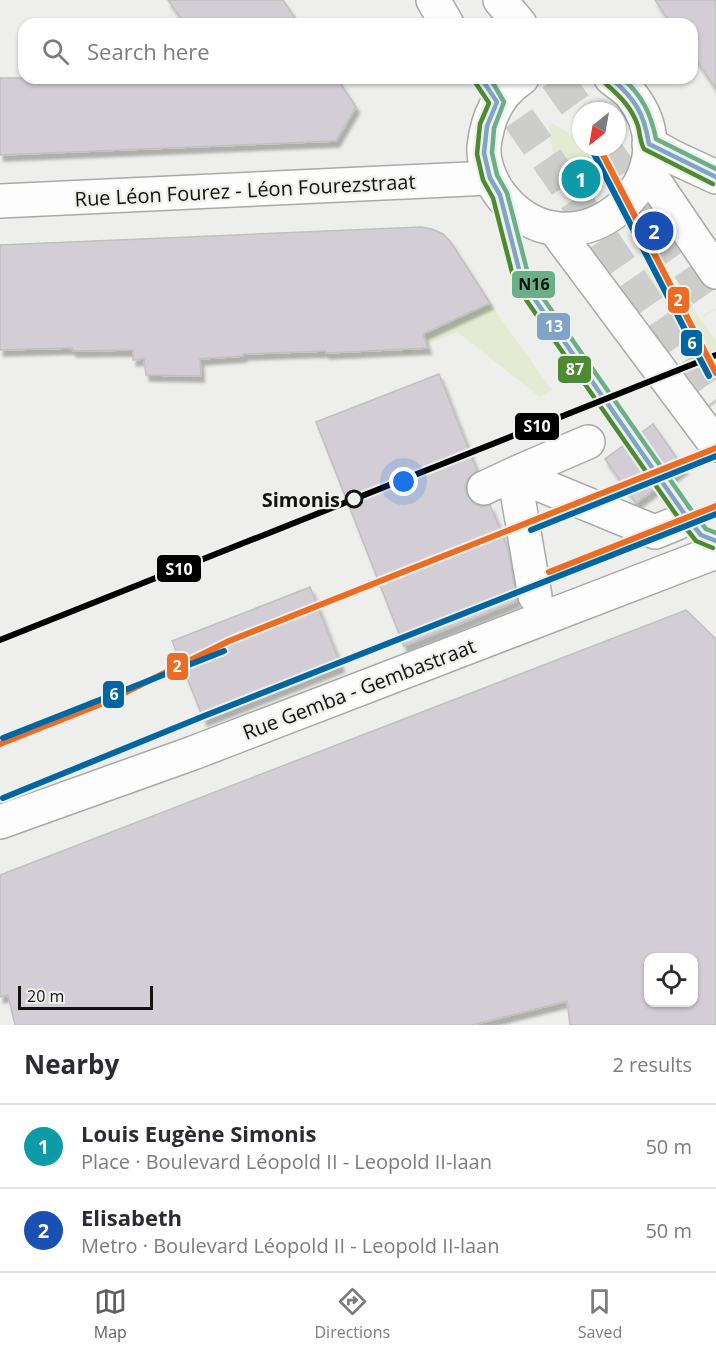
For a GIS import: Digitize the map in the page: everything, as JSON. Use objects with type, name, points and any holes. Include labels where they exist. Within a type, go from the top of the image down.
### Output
[{"type":"street","points":[[433,0],[444,18]]},
{"type":"street","points":[[500,0],[515,18]]},
{"type":"street","points":[[513,84],[489,90],[484,153],[490,178],[500,195],[511,207],[531,220],[554,228],[570,229],[593,224],[614,215],[630,199],[642,179],[648,153]]},
{"type":"street","points":[[618,84],[631,95],[646,126],[652,178],[716,272]]},
{"type":"street","points":[[648,153],[675,158],[716,177]]},
{"type":"street","name":"Rue Léon Fourez - Léon Fourezstraat","points":[[0,201],[490,178]]},
{"type":"street","points":[[554,228],[716,445]]},
{"type":"street","points":[[484,488],[588,442]]},
{"type":"street","points":[[514,474],[662,531]]},
{"type":"street","points":[[514,474],[535,596]]},
{"type":"street","name":"Rue Gemba - Gembastraat","points":[[0,822],[204,749],[716,552]]},
{"type":"green space","points":[[552,123],[572,135],[572,156],[600,156],[602,158],[607,171],[600,180],[573,193],[556,161],[549,126]]},
{"type":"green space","points":[[660,261],[716,341],[716,377],[642,270]]},
{"type":"green space","points":[[490,303],[552,390],[540,397],[457,332],[405,355],[399,344]]},
{"type":"building","points":[[168,0],[283,0],[295,18],[181,18]]},
{"type":"building","points":[[655,0],[716,0],[716,89],[698,63],[698,18],[667,18]]},
{"type":"building","points":[[0,78],[18,78],[18,84],[341,84],[356,107],[336,141],[0,155]]},
{"type":"building","points":[[421,227],[443,234],[450,241],[490,303],[423,334],[428,348],[243,354],[243,356],[200,359],[201,376],[146,375],[144,359],[133,360],[133,350],[73,351],[72,348],[0,350],[0,245]]},
{"type":"building","points":[[439,374],[477,471],[468,478],[465,487],[467,495],[474,504],[482,507],[490,505],[508,549],[517,601],[404,646],[316,422]]},
{"type":"building","points":[[653,424],[684,468],[636,503],[605,459]]},
{"type":"building","points":[[310,587],[341,666],[204,720],[172,641]]},
{"type":"building","points":[[686,610],[716,639],[716,1025],[570,1025],[567,1001],[472,1025],[15,1025],[8,995],[0,997],[0,875]]},
{"type":"tunnel","points":[[495,84],[716,403]]},
{"type":"tunnel","points":[[560,84],[573,102]]},
{"type":"tunnel","points":[[610,156],[716,308]]},
{"type":"metro line","name":"2","points":[[604,156],[716,373]]},
{"type":"metro line","name":"2","points":[[0,744],[106,702],[229,641],[716,448]]},
{"type":"metro line","name":"2","points":[[549,572],[716,506]]},
{"type":"transit line","name":"87","points":[[476,84],[489,103],[480,124],[477,154],[483,180],[493,198],[515,284],[682,523],[696,541],[713,548]]},
{"type":"transit line","name":"13","points":[[485,84],[497,102],[487,126],[484,153],[490,178],[500,195],[522,281],[688,519],[701,535],[716,541]]},
{"type":"transit line","name":"N16","points":[[494,84],[504,102],[494,128],[492,153],[497,175],[507,193],[529,278],[694,514],[706,529],[716,533]]},
{"type":"transit line","name":"87","points":[[606,84],[629,108],[638,126],[644,149],[713,184]]},
{"type":"transit line","name":"13","points":[[617,84],[637,107],[649,144],[716,177]]},
{"type":"transit line","name":"N16","points":[[628,84],[645,106],[656,139],[716,169]]},
{"type":"transit line","name":"6","points":[[595,156],[709,376]]},
{"type":"transit line","name":"S10","points":[[0,640],[716,355]]},
{"type":"transit line","name":"6","points":[[531,530],[716,456]]},
{"type":"transit line","name":"6","points":[[3,798],[204,716],[716,514]]},
{"type":"transit line","name":"6","points":[[3,738],[224,651]]},
{"type":"place","name":"Louis Eugène Simonis","points":[[581,179]]},
{"type":"place","name":"Elisabeth","points":[[654,231]]},
{"type":"place","name":"Simonis","points":[[354,499]]}]
